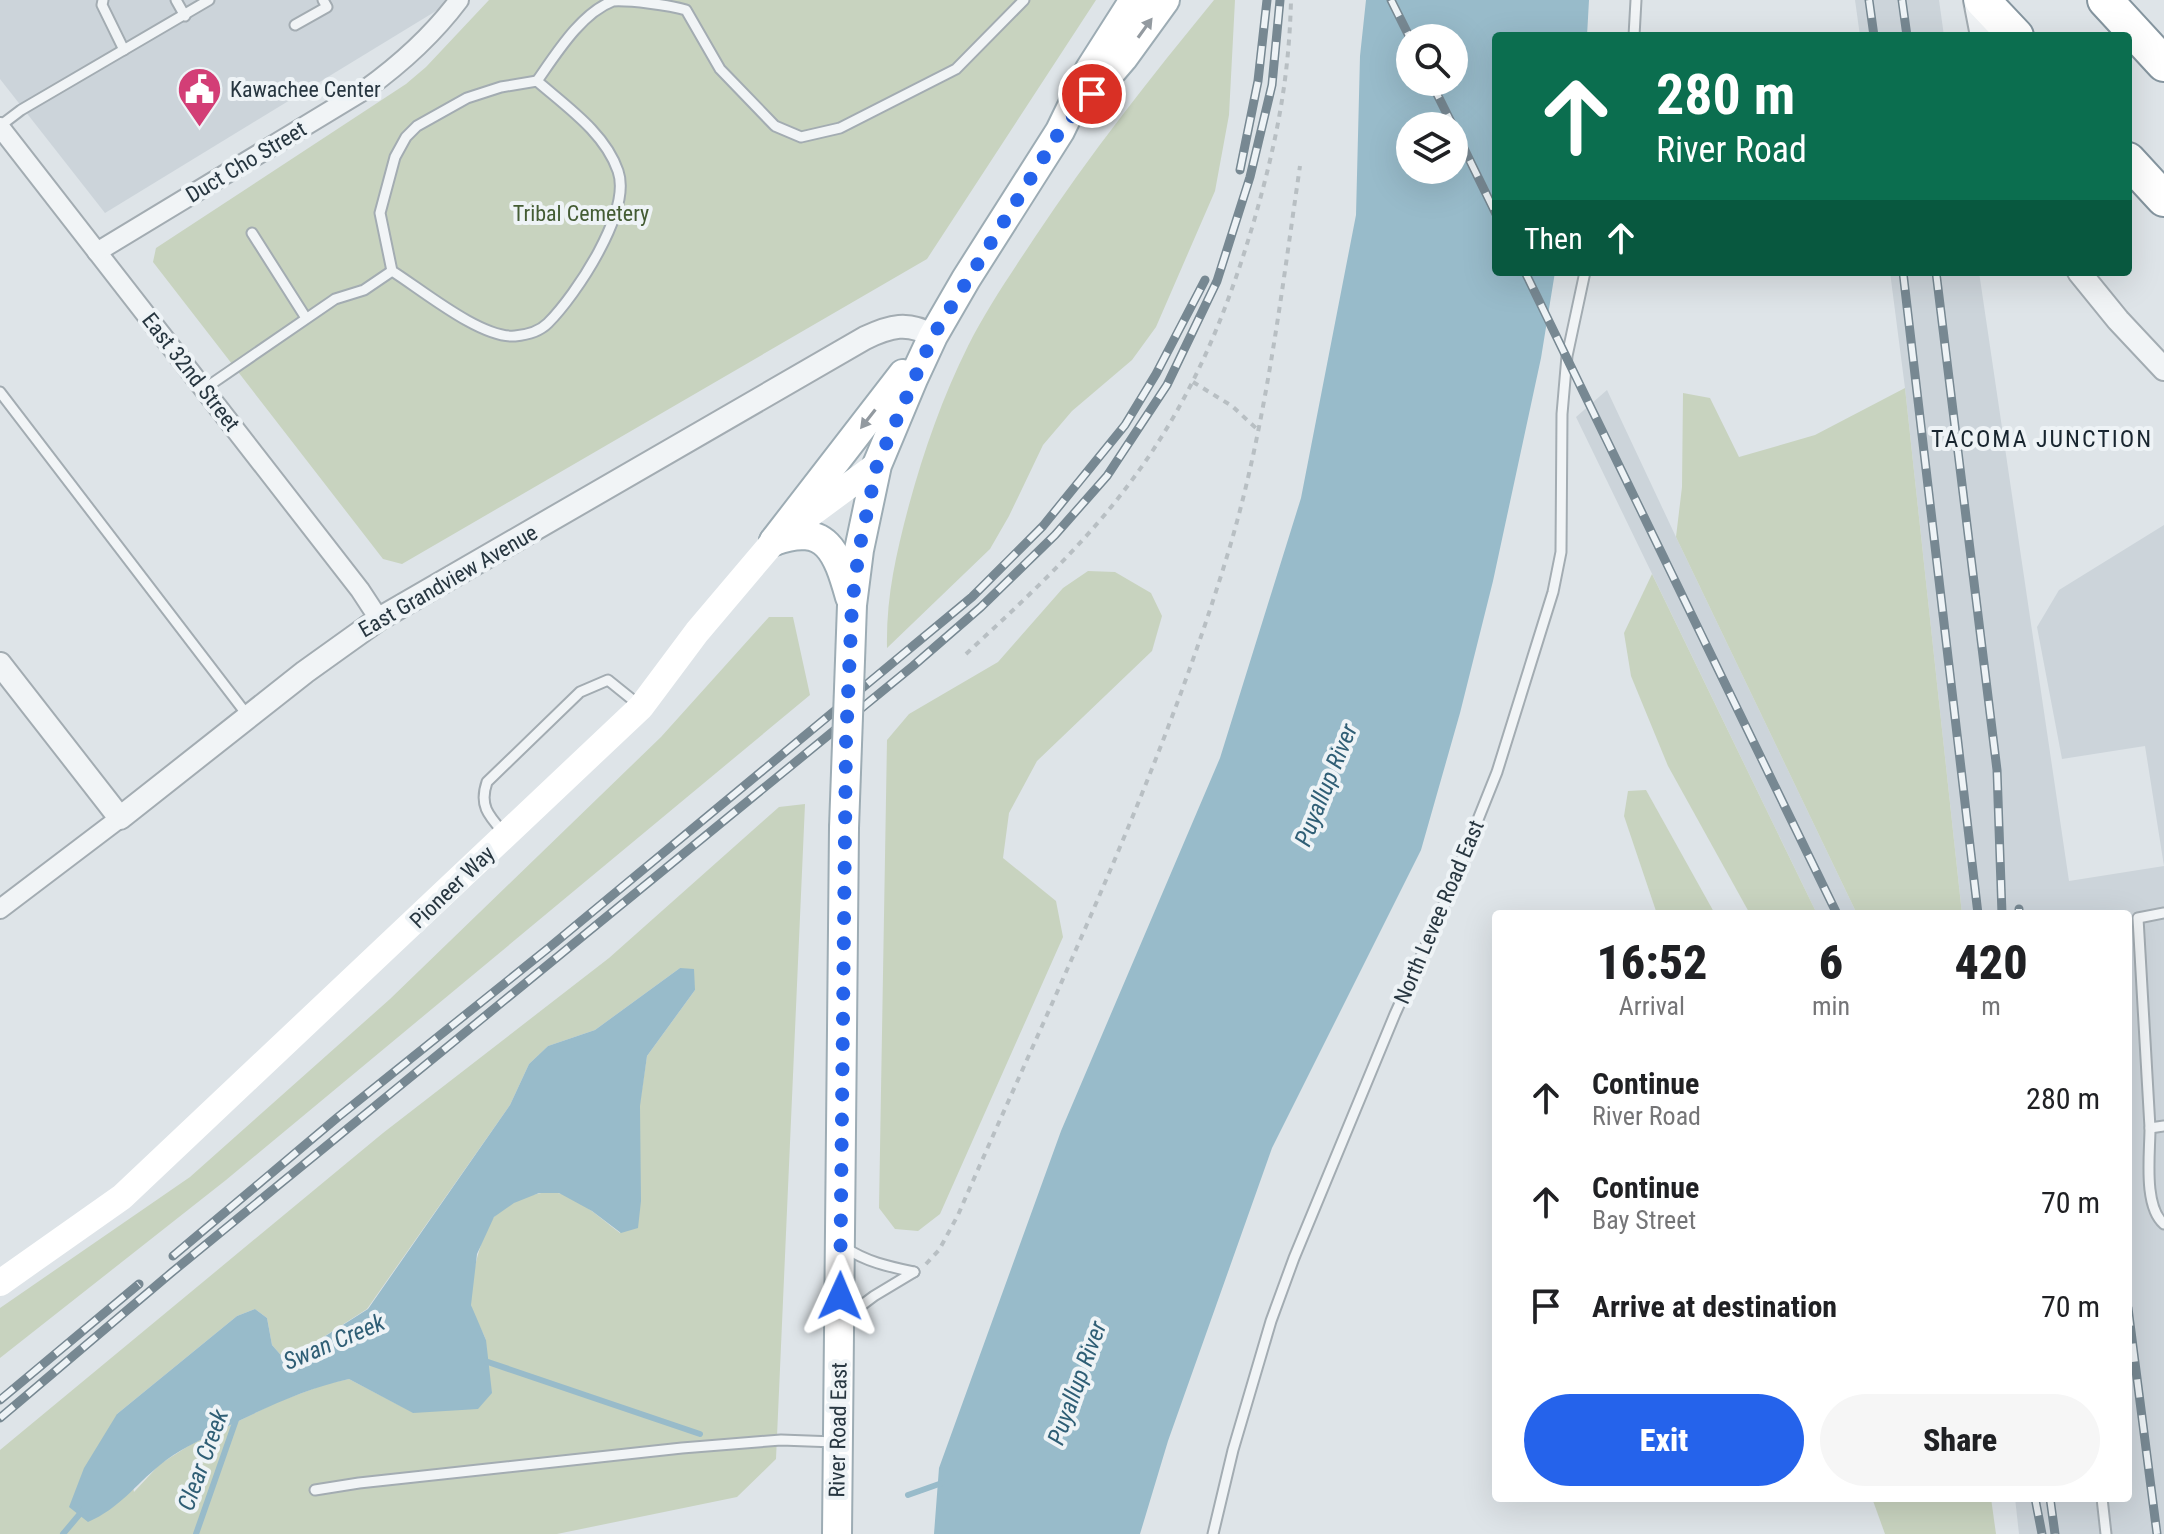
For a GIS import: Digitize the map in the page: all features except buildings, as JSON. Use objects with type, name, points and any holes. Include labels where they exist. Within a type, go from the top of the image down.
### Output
[{"type":"highway","points":[[1982,0],[2012,32]]},
{"type":"highway","points":[[2105,0],[2164,64]]},
{"type":"highway","points":[[2132,164],[2164,199]]},
{"type":"main road","points":[[774,541],[933,336],[1060,131],[1090,69],[1134,0]]},
{"type":"main road","points":[[1060,131],[1123,58],[1165,0]]},
{"type":"main road","name":"River Road East","points":[[837,1534],[844,828],[852,605],[859,550],[877,465],[933,336]]},
{"type":"main road","name":"Pioneer Way","points":[[0,1283],[122,1197],[641,707],[697,632],[774,541],[877,465]]},
{"type":"main road","points":[[774,541],[798,534],[823,540],[833,550],[842,568],[852,605]]},
{"type":"street","name":"Duct Cho Street","points":[[97,252],[366,89],[429,38],[459,0]]},
{"type":"street","points":[[1975,0],[1981,32]]},
{"type":"street","name":"East 32nd Street","points":[[0,126],[360,590],[379,619]]},
{"type":"street","points":[[2082,276],[2164,369]]},
{"type":"street","name":"East Grandview Avenue","points":[[0,909],[317,663],[379,619],[865,338],[899,325],[920,328],[933,336]]},
{"type":"street","points":[[0,664],[120,818]]},
{"type":"lane","points":[[103,0],[102,5],[124,50]]},
{"type":"lane","points":[[176,0],[185,16]]},
{"type":"lane","points":[[0,126],[21,110],[209,0]]},
{"type":"lane","points":[[295,25],[327,7],[323,0]]},
{"type":"lane","points":[[537,81],[589,125],[619,172],[621,193],[609,229],[586,274],[547,324],[513,337],[474,325],[392,271],[380,213],[395,157],[406,137],[417,126],[467,98],[501,87],[537,81],[577,25],[614,1],[660,2],[686,10],[720,69],[775,126],[801,137],[840,128],[956,69],[1024,0]]},
{"type":"lane","points":[[1634,32],[1636,0]]},
{"type":"lane","points":[[252,233],[306,318]]},
{"type":"lane","points":[[204,389],[335,299],[364,290],[392,271]]},
{"type":"lane","name":"North Levee Road East","points":[[1213,1534],[1233,1450],[1271,1321],[1294,1258],[1497,772],[1553,592],[1561,552],[1562,414],[1567,356],[1584,276]]},
{"type":"lane","points":[[0,392],[249,717]]},
{"type":"lane","points":[[506,836],[484,808],[483,794],[487,782],[580,692],[608,680],[641,707]]},
{"type":"lane","points":[[2164,913],[2138,918],[2150,1128],[2151,1203],[2164,1224]]},
{"type":"lane","points":[[2150,1128],[2164,1126]]},
{"type":"lane","points":[[841,1244],[856,1255],[914,1272]]},
{"type":"lane","points":[[840,1322],[874,1296],[914,1272]]},
{"type":"lane","points":[[315,1490],[682,1448],[781,1440],[838,1442]]},
{"type":"lane","points":[[2102,1502],[2106,1534]]},
{"type":"path","points":[[966,654],[1080,544],[1126,488],[1163,436],[1204,362],[1235,284],[1269,170],[1282,113],[1290,43],[1291,0]]},
{"type":"path","points":[[914,1272],[939,1250],[958,1215],[1129,825],[1204,629],[1229,550],[1258,430],[1300,166]]},
{"type":"path","points":[[1193,382],[1232,406],[1258,430]]},
{"type":"shaded area","points":[[0,0],[454,0],[105,213],[0,79]]},
{"type":"shaded area","points":[[1855,0],[1939,0],[1943,32],[1859,32]]},
{"type":"shaded area","points":[[1891,276],[1980,276],[2069,881],[2164,866],[2164,1534],[2019,1534],[2015,1502],[2132,1502],[2132,910],[1962,910]]},
{"type":"shaded area","points":[[1607,390],[1855,910],[1815,910],[1576,417]]},
{"type":"shaded area","points":[[2164,525],[2164,866],[2145,746],[2062,759],[2037,627],[2059,590]]},
{"type":"green space","name":"Tribal Cemetery","points":[[489,0],[1096,0],[927,259],[402,564],[383,559],[153,262],[156,248],[406,84]]},
{"type":"green space","points":[[1214,0],[1235,0],[1229,115],[1215,191],[1156,327],[1132,360],[1072,411],[1043,445],[990,549],[887,648],[893,576],[909,505],[935,424],[968,346],[1000,290],[1077,176]]},
{"type":"green space","points":[[1905,388],[1962,910],[1855,910],[1676,537],[1682,487],[1683,393],[1710,398],[1739,457],[1815,435]]},
{"type":"green space","points":[[1088,571],[1115,572],[1151,593],[1162,616],[1152,651],[1037,761],[1009,813],[1003,858],[1056,901],[1063,937],[940,1214],[918,1231],[895,1229],[879,1208],[887,740],[909,714],[998,662],[1063,588]]},
{"type":"green space","points":[[1652,574],[1815,910],[1748,910],[1668,766],[1631,676],[1624,633]]},
{"type":"green space","points":[[769,617],[793,617],[810,695],[226,1180],[0,1358],[0,1308],[190,1177],[390,999],[661,737]]},
{"type":"green space","points":[[1646,790],[1713,910],[1656,910],[1624,816],[1628,791]]},
{"type":"green space","points":[[805,804],[776,1459],[737,1497],[557,1534],[0,1534],[0,1450],[383,1133],[609,958],[779,807]],"holes":[[[680,968],[695,990],[647,1056],[620,1233],[566,1195],[542,1193],[516,1202],[501,1211],[490,1223],[474,1272],[471,1305],[486,1340],[414,1413],[349,1379],[326,1384],[275,1403],[190,1445],[160,1464],[134,1492],[117,1414],[237,1316],[255,1309],[267,1318],[272,1345],[286,1361],[367,1309],[510,1105],[529,1064],[548,1046],[595,1030]]]},
{"type":"green space","points":[[1873,1502],[1992,1502],[1996,1534],[1885,1534]]},
{"type":"water","name":"Puyallup River","points":[[1366,0],[1589,0],[1587,32],[1492,32],[1492,276],[1554,276],[1541,358],[1493,581],[1421,850],[1272,1148],[1168,1441],[1140,1534],[934,1534],[939,1468],[1061,1131],[1220,758],[1301,498],[1356,215],[1360,56]]},
{"type":"water","points":[[680,968],[694,969],[695,990],[647,1056],[640,1106],[641,1201],[638,1228],[621,1233],[592,1211],[559,1193],[539,1193],[514,1203],[494,1217],[477,1254],[471,1305],[486,1340],[492,1393],[478,1409],[413,1413],[349,1379],[282,1401],[188,1446],[160,1465],[109,1510],[88,1522],[69,1507],[84,1468],[117,1414],[237,1316],[255,1309],[267,1318],[272,1345],[286,1361],[368,1309],[510,1105],[529,1064],[548,1046],[595,1030]]},
{"type":"waterway","name":"Swan Creek","points":[[482,1360],[700,1434]]},
{"type":"waterway","name":"Clear Creek","points":[[196,1534],[237,1417]]},
{"type":"waterway","name":"Swan Creek","points":[[908,1495],[942,1483]]},
{"type":"waterway","name":"Swan Creek","points":[[63,1534],[84,1509]]},
{"type":"railway","points":[[1240,170],[1258,81],[1267,0]]},
{"type":"railway","points":[[0,1418],[171,1273],[913,666],[981,607],[1055,535],[1107,476],[1167,385],[1217,281],[1250,177],[1272,85],[1280,0]]},
{"type":"railway","points":[[1391,0],[1403,24]]},
{"type":"railway","points":[[1869,0],[1873,32]]},
{"type":"railway","points":[[1902,0],[1906,32]]},
{"type":"railway","points":[[1438,96],[1446,112]]},
{"type":"railway","points":[[1468,157],[1492,206]]},
{"type":"railway","points":[[1527,276],[1835,910]]},
{"type":"railway","points":[[1903,276],[1978,910]]},
{"type":"railway","points":[[1936,276],[1997,770],[2002,910]]},
{"type":"railway","points":[[173,1256],[972,597],[1043,526],[1125,425],[1156,374],[1205,280]]},
{"type":"railway","points":[[0,1400],[139,1284]]},
{"type":"railway","points":[[2132,1339],[2157,1534]]},
{"type":"railway","points":[[2036,1502],[2042,1534]]},
{"type":"railway","points":[[2051,1502],[2055,1534]]},
{"type":"place","name":"Kawachee Center","points":[[199,128]]},
{"type":"district","name":"TACOMA JUNCTION","points":[[2042,439]]},
{"type":"route","points":[[840,1296],[846,742],[852,605],[859,550],[877,465],[933,336],[1060,131],[1092,94]]}]
